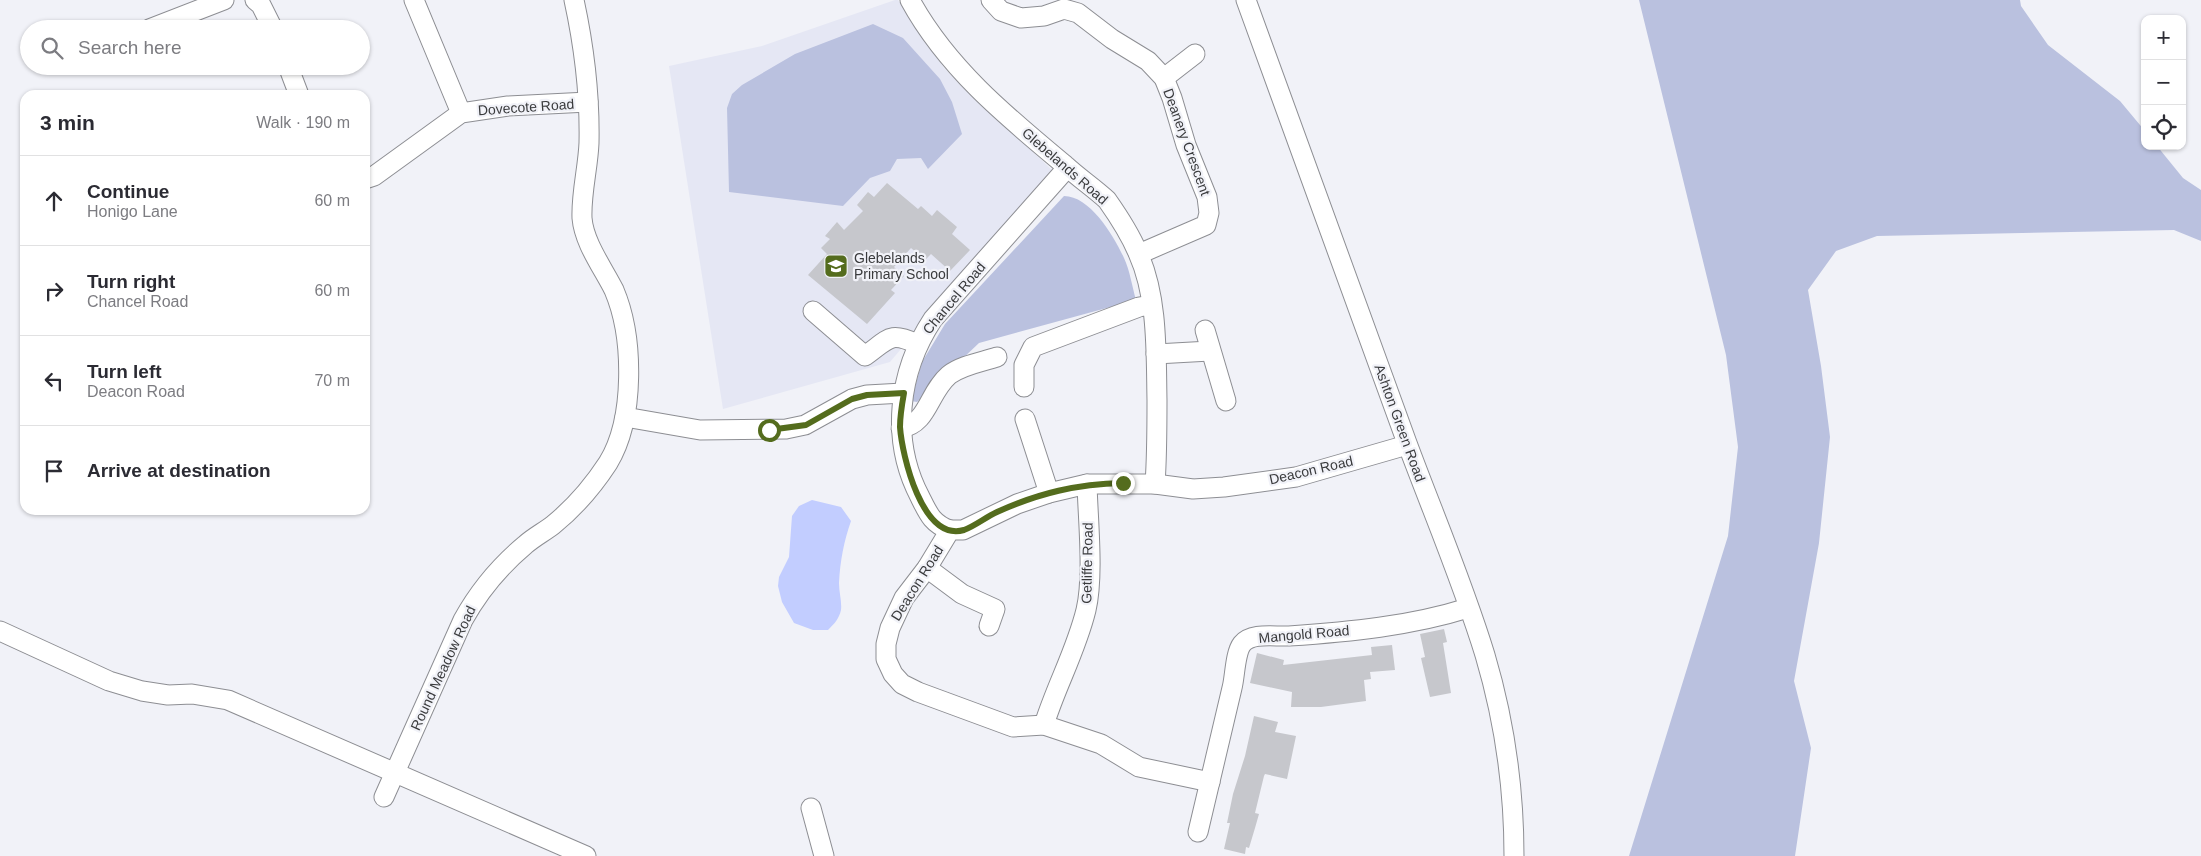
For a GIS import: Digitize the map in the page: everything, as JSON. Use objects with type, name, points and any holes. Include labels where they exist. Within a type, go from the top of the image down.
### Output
[{"type":"street","points":[[172,20],[224,0]]},
{"type":"street","points":[[255,0],[261,5],[268,20]]},
{"type":"street","points":[[414,0],[460,113]]},
{"type":"street","name":"Round Meadow Road","points":[[384,797],[463,620],[476,597],[519,550],[576,504],[608,462],[624,417],[628,353],[622,317],[615,293],[588,240],[582,218],[589,144],[588,102],[581,36],[574,0]]},
{"type":"street","name":"Glebelands Road","points":[[910,0],[922,23],[968,80],[1107,200],[1121,220],[1139,254],[1149,290],[1156,354],[1157,459],[1155,484]]},
{"type":"street","name":"Deanery Crescent","points":[[991,0],[1001,11],[1021,18],[1044,16],[1063,5],[1078,12],[1112,39],[1148,60],[1164,78],[1186,144],[1207,196],[1209,213],[1206,225],[1139,254]]},
{"type":"street","name":"Ashton Green Road","points":[[1246,0],[1485,656],[1500,718],[1518,854]]},
{"type":"street","points":[[1164,78],[1195,54]]},
{"type":"street","points":[[291,75],[297,90]]},
{"type":"street","name":"Dovecote Road","points":[[370,177],[460,113],[508,106],[588,102]]},
{"type":"street","name":"Chancel Road","points":[[950,530],[938,526],[912,483],[900,428],[909,367],[918,344],[933,319],[1068,168]]},
{"type":"street","points":[[1024,387],[1024,365],[1032,347],[1139,307],[1151,305]]},
{"type":"street","points":[[813,310],[865,356],[892,337],[900,337],[918,344]]},
{"type":"street","points":[[1205,330],[1226,401]]},
{"type":"street","points":[[1156,354],[1210,351]]},
{"type":"street","points":[[900,428],[909,427],[920,420],[929,400],[951,374],[997,357]]},
{"type":"street","points":[[624,417],[700,430],[786,429],[806,425],[852,399],[867,395],[904,393]]},
{"type":"street","points":[[1025,419],[1048,492]]},
{"type":"street","name":"Deacon Road","points":[[1044,725],[1013,727],[918,692],[902,684],[892,674],[886,659],[886,644],[890,628],[904,598],[927,568],[950,530],[963,530],[998,512],[1048,492],[1087,484],[1155,484],[1193,489],[1224,487],[1296,476],[1407,444]]},
{"type":"street","name":"Getliffe Road","points":[[1044,725],[1072,655],[1086,609],[1089,569],[1087,484]]},
{"type":"street","points":[[927,568],[962,594],[995,609],[989,626]]},
{"type":"street","name":"Mangold Road","points":[[1198,832],[1235,676],[1238,655],[1241,646],[1247,640],[1256,637],[1291,636],[1392,625],[1427,619],[1468,608]]},
{"type":"street","points":[[0,630],[109,681],[142,691],[168,695],[202,695],[228,700],[586,856]]},
{"type":"street","points":[[1044,725],[1101,744],[1139,767],[1210,782]]},
{"type":"street","points":[[811,808],[824,856]]},
{"type":"shaded area","name":"Glebelands Primary School","points":[[898,0],[944,68],[1052,170],[890,362],[723,409],[669,66],[762,46]]},
{"type":"shaded area","points":[[1639,0],[2020,0],[2021,6],[2048,45],[2120,101],[2141,126],[2141,150],[2160,150],[2183,178],[2201,190],[2201,241],[2174,230],[1877,236],[1836,251],[1808,290],[1821,366],[1830,437],[1819,543],[1794,681],[1811,748],[1795,856],[1629,856],[1728,536],[1738,447],[1726,355]]},
{"type":"shaded area","points":[[873,24],[903,38],[940,79],[952,102],[962,134],[928,169],[921,158],[897,159],[890,171],[870,178],[843,206],[729,192],[727,108],[732,94],[742,85],[795,54]]},
{"type":"shaded area","points":[[1064,196],[1074,198],[1083,203],[1092,210],[1107,229],[1120,249],[1126,263],[1136,300],[979,343],[917,402],[911,401],[922,362],[945,324]]},
{"type":"shaded area","points":[[812,500],[841,507],[851,521],[840,567],[841,610],[838,619],[828,630],[813,630],[794,623],[782,602],[778,586],[779,577],[789,557],[792,516],[799,506]]},
{"type":"building","points":[[887,183],[918,209],[921,206],[932,216],[937,210],[957,227],[952,234],[970,250],[950,271],[931,254],[925,260],[911,248],[894,267],[904,276],[891,290],[895,293],[867,324],[808,275],[827,254],[821,248],[830,239],[825,236],[837,222],[844,230],[863,211],[857,205],[868,192],[874,197]]},
{"type":"building","points":[[1444,629],[1447,642],[1443,643],[1451,693],[1430,697],[1421,658],[1425,657],[1420,634]]},
{"type":"building","points":[[1392,645],[1395,670],[1370,672],[1371,679],[1364,680],[1366,701],[1321,707],[1291,707],[1292,692],[1250,683],[1257,653],[1284,660],[1283,665],[1372,655],[1371,647]]},
{"type":"building","points":[[1254,716],[1278,722],[1275,732],[1296,736],[1287,779],[1265,774],[1264,776],[1255,813],[1259,814],[1249,848],[1246,847],[1245,854],[1224,849],[1230,823],[1227,823],[1233,794],[1245,756]]},
{"type":"place","name":"Glebelands Primary School","points":[[836,266]]},
{"type":"route","points":[[769,430],[806,425],[852,399],[881,393],[904,393],[900,428],[912,483],[938,526],[950,530],[963,530],[998,512],[1048,492],[1087,484],[1123,483]]}]
